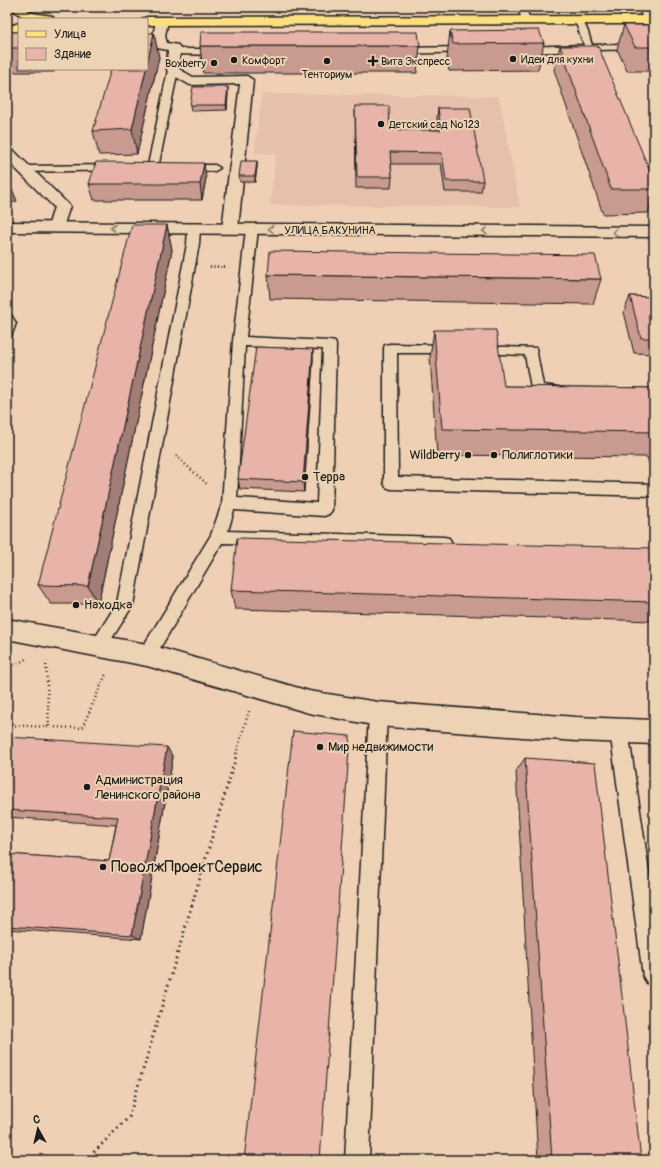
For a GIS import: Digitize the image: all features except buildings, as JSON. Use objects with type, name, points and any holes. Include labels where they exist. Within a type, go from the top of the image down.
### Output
[{"type":"main road","points":[[14,7],[29,16],[42,18]]},
{"type":"main road","points":[[148,21],[651,20]]},
{"type":"main road","points":[[7,21],[18,21]]},
{"type":"main road","points":[[7,31],[18,27]]},
{"type":"street","points":[[644,7],[651,20]]},
{"type":"street","points":[[162,21],[158,36],[160,45],[174,48],[173,70],[190,80],[247,80],[230,229]]},
{"type":"street","points":[[7,152],[62,206],[56,227]]},
{"type":"street","name":"УЛИЦА БАКУНИНА","points":[[7,227],[654,232]]},
{"type":"street","points":[[7,629],[147,655],[256,688],[309,702],[378,714],[654,732]]},
{"type":"lane","points":[[522,7],[526,20]]},
{"type":"lane","points":[[577,21],[581,26],[597,68]]},
{"type":"lane","points":[[514,50],[589,46],[654,46]]},
{"type":"lane","points":[[385,51],[482,50]]},
{"type":"lane","points":[[174,52],[236,52]]},
{"type":"lane","points":[[161,168],[173,70]]},
{"type":"lane","points":[[24,169],[215,168]]},
{"type":"lane","points":[[108,648],[125,605],[187,267],[193,244],[194,228]]},
{"type":"lane","points":[[147,655],[218,537],[229,504],[239,341],[252,229]]},
{"type":"lane","points":[[7,318],[10,323],[7,334]]},
{"type":"lane","points":[[229,504],[324,510],[330,345],[239,341]]},
{"type":"lane","points":[[568,391],[537,390],[531,351],[390,348],[391,482],[654,490]]},
{"type":"lane","points":[[218,537],[455,543]]},
{"type":"lane","points":[[357,1160],[378,714]]},
{"type":"lane","points":[[619,730],[654,976]]},
{"type":"path","points":[[187,267],[248,268]]},
{"type":"path","points":[[156,439],[229,504]]},
{"type":"path","points":[[7,725],[82,728],[108,648]]},
{"type":"path","points":[[46,656],[49,727]]},
{"type":"path","points":[[86,1160],[129,1117],[256,688]]},
{"type":"shaded area","name":"Детский сад №123","points":[[262,94],[499,96],[520,207],[270,205],[276,154],[254,153]]},
{"type":"place","name":"Идеи для кухни","points":[[513,59]]},
{"type":"place","name":"Комфорт","points":[[234,60]]},
{"type":"place","name":"Тенториум","points":[[327,61]]},
{"type":"place","name":"Вита Экспресс","points":[[373,61]]},
{"type":"place","name":"Boxberry","points":[[214,63]]},
{"type":"place","name":"Детский сад №123","points":[[381,124]]},
{"type":"place","name":"Wildberry","points":[[468,455]]},
{"type":"place","name":"Полиглотики","points":[[494,455]]},
{"type":"place","name":"Терра","points":[[305,477]]},
{"type":"place","name":"Находка","points":[[76,605]]},
{"type":"place","name":"Мир недвижимости","points":[[320,747]]},
{"type":"place","name":"Администрация Ленинского района","points":[[87,787]]},
{"type":"place","name":"ПоволжПроектСервис","points":[[103,867]]}]
